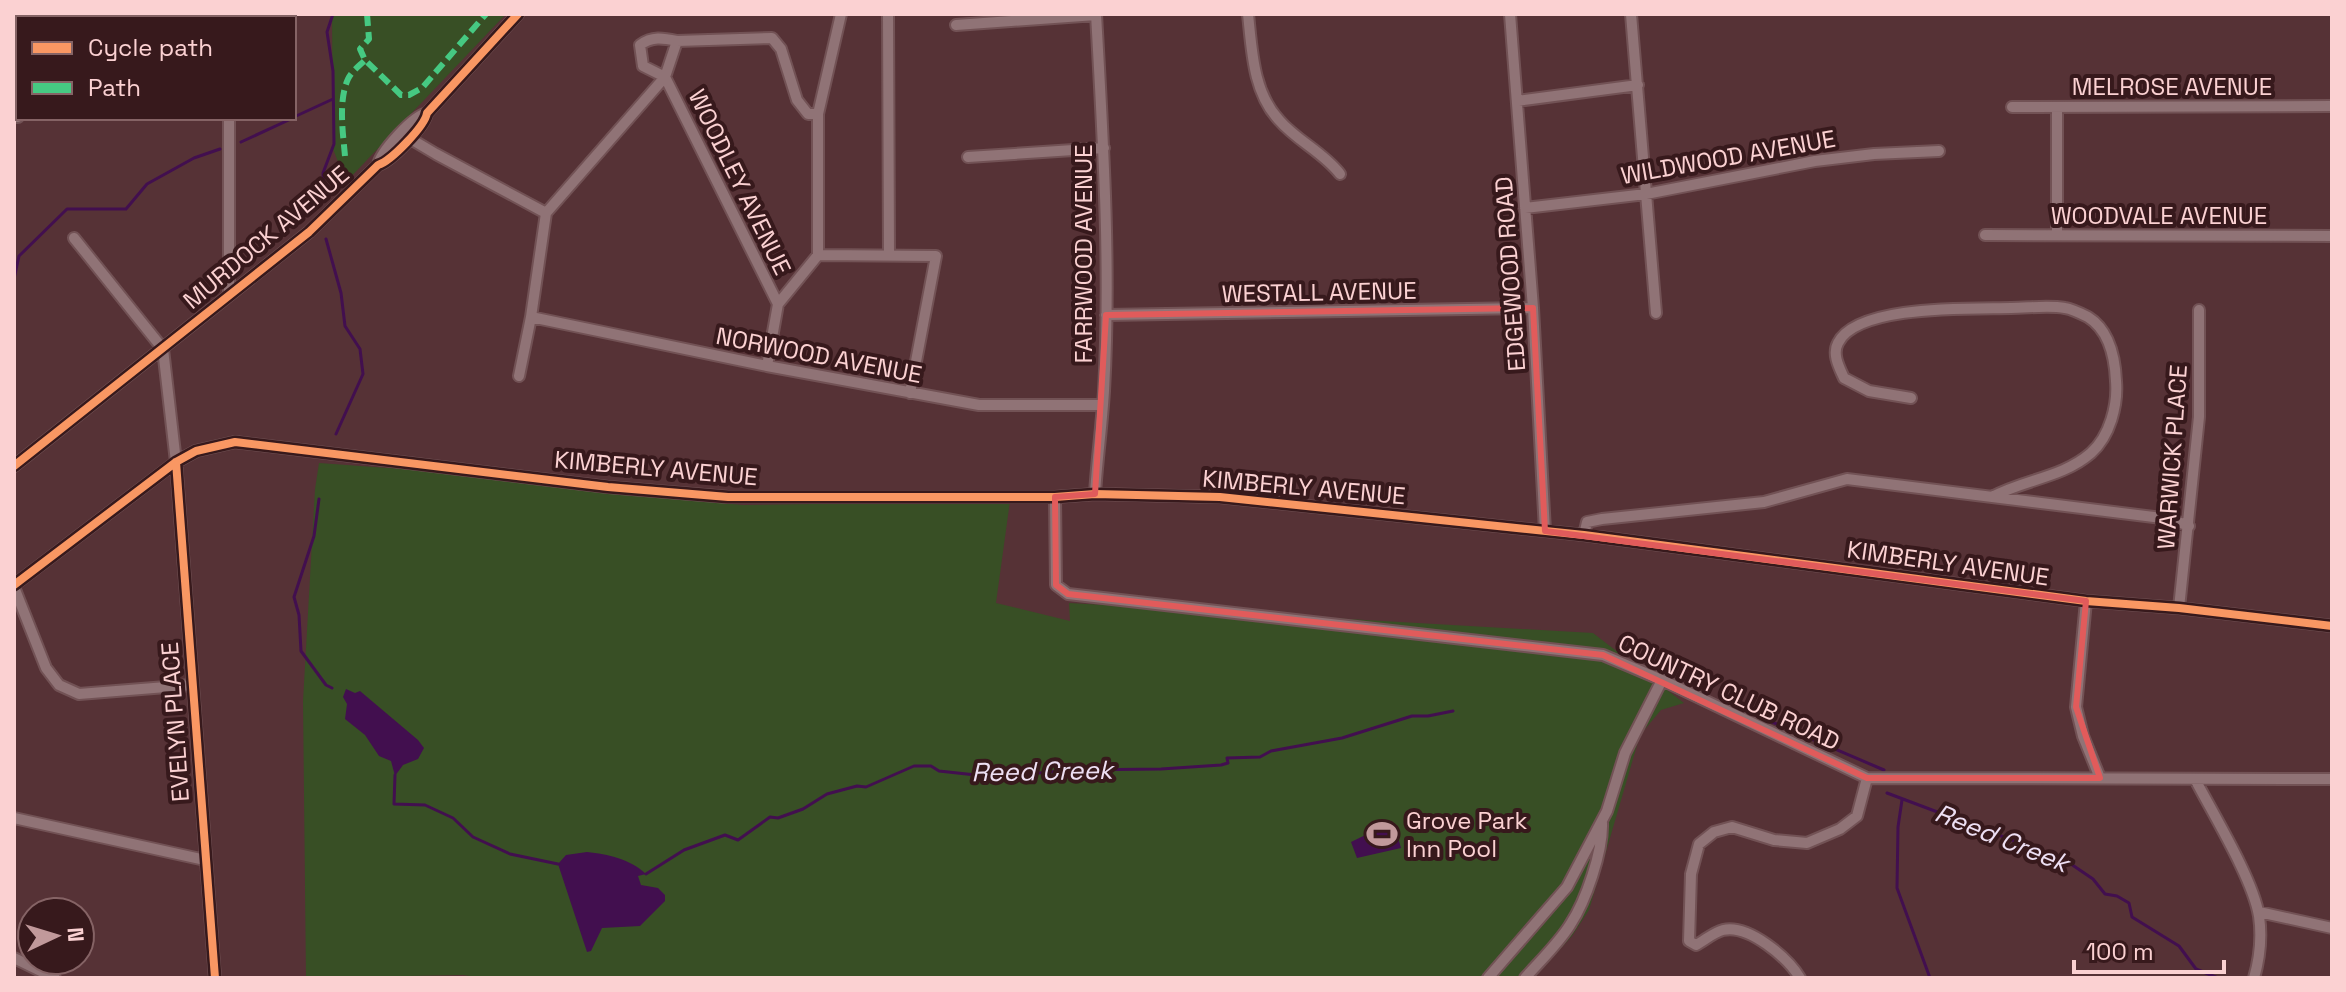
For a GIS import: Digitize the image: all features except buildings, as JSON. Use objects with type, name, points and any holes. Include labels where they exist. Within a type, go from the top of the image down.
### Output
[{"type":"street","name":"MURDOCK AVENUE","points":[[14,466],[309,232],[378,165],[380,157],[406,134],[420,114],[427,113],[518,14]]},
{"type":"street","points":[[767,366],[778,304],[818,255],[818,114],[841,14]]},
{"type":"street","points":[[888,14],[889,254]]},
{"type":"street","points":[[956,25],[1096,14]]},
{"type":"street","name":"FARRWOOD AVENUE","points":[[1095,494],[1106,315],[1104,148],[1096,14]]},
{"type":"street","points":[[1248,14],[1256,81],[1278,120],[1328,159],[1340,174]]},
{"type":"street","name":"EDGEWOOD ROAD","points":[[1510,14],[1533,308],[1545,531]]},
{"type":"street","points":[[1631,14],[1656,313]]},
{"type":"street","name":"WOODLEY AVENUE","points":[[677,41],[660,38],[647,40],[640,45],[643,66],[665,77],[778,304]]},
{"type":"street","points":[[519,376],[546,213],[665,77],[677,41],[772,38],[781,49],[797,100],[808,114],[818,114]]},
{"type":"street","points":[[1517,101],[1638,85]]},
{"type":"street","name":"MELROSE AVENUE","points":[[2012,107],[2332,106]]},
{"type":"street","points":[[2057,107],[2057,234]]},
{"type":"street","points":[[229,120],[229,295]]},
{"type":"street","points":[[406,134],[546,213]]},
{"type":"street","points":[[968,157],[1104,148]]},
{"type":"street","name":"WILDWOOD AVENUE","points":[[1525,208],[1646,194],[1815,161],[1939,151]]},
{"type":"street","name":"WOODVALE AVENUE","points":[[1985,235],[2332,236]]},
{"type":"street","points":[[74,238],[163,349]]},
{"type":"street","points":[[818,255],[936,256],[910,393]]},
{"type":"street","name":"WESTALL AVENUE","points":[[1106,315],[1533,308]]},
{"type":"street","points":[[1911,398],[1869,391],[1844,378],[1837,361],[1836,346],[1842,337],[1852,329],[1883,317],[1914,310],[1947,309],[2067,308],[2090,318],[2103,333],[2112,348],[2117,401],[2108,427],[2094,451],[2068,470],[1992,497]]},
{"type":"street","name":"WARWICK PLACE","points":[[2179,608],[2199,417],[2199,310]]},
{"type":"street","name":"NORWOOD AVENUE","points":[[531,317],[767,366],[979,405],[1101,405]]},
{"type":"street","name":"EVELYN PLACE","points":[[163,349],[176,462],[215,978]]},
{"type":"street","name":"KIMBERLY AVENUE","points":[[14,586],[176,462],[196,451],[235,442],[608,487],[728,497],[1055,497],[1095,494],[1220,497],[1584,535],[2086,601],[2179,608],[2332,626]]},
{"type":"street","points":[[1584,535],[1587,522],[1764,502],[1847,479],[2170,519],[2189,526]]},
{"type":"street","name":"COUNTRY CLUB ROAD","points":[[1055,497],[1056,585],[1068,594],[1603,655],[1867,778],[2332,779]]},
{"type":"street","points":[[14,586],[46,668],[59,685],[79,694],[191,685]]},
{"type":"street","points":[[2086,601],[2076,707],[2083,736],[2100,778]]},
{"type":"street","points":[[1488,978],[1567,887],[1602,821],[1625,753],[1662,680]]},
{"type":"street","points":[[1800,978],[1783,956],[1765,943],[1740,932],[1723,930],[1696,945],[1689,941],[1691,874],[1699,844],[1714,832],[1732,827],[1774,840],[1807,843],[1840,829],[1857,816],[1867,778]]},
{"type":"street","points":[[2195,779],[2248,882],[2259,912],[2261,947],[2254,978]]},
{"type":"street","points":[[14,818],[205,860]]},
{"type":"street","points":[[1525,978],[1575,915],[1594,868],[1602,821]]},
{"type":"street","points":[[2259,912],[2332,928]]},
{"type":"street","points":[[14,958],[55,978]]},
{"type":"highlighted area","points":[[1533,308],[1545,531],[2086,601],[2076,707],[2100,778],[1867,778],[1603,655],[1068,594],[1056,585],[1055,497],[1095,494],[1106,315]]},
{"type":"green space","points":[[332,14],[506,14],[346,182],[333,149]]},
{"type":"green space","points":[[319,463],[430,471],[572,489],[743,505],[1010,501],[996,603],[1070,621],[1069,603],[1593,633],[1684,703],[1661,710],[1640,735],[1589,910],[1572,936],[1534,978],[484,978],[463,975],[306,978],[303,701]]},
{"type":"shaded area","points":[[346,689],[355,693],[360,691],[418,740],[424,748],[418,759],[403,765],[395,776],[391,761],[379,756],[365,735],[345,719],[347,704],[343,697]]},
{"type":"shaded area","name":"Grove Park Inn Pool","points":[[1386,825],[1395,827],[1401,848],[1357,858],[1351,842]]},
{"type":"shaded area","points":[[587,852],[611,856],[633,865],[646,874],[638,876],[641,885],[658,888],[665,895],[665,901],[640,926],[602,928],[591,951],[587,952],[558,864],[566,855]]},
{"type":"waterway","name":"Reed Creek","points":[[324,198],[323,173],[334,144],[333,71],[327,32],[333,14]]},
{"type":"waterway","points":[[296,116],[333,99]]},
{"type":"waterway","points":[[241,142],[289,120]]},
{"type":"waterway","points":[[14,279],[19,256],[67,209],[126,209],[147,184],[194,158],[220,149]]},
{"type":"waterway","name":"Reed Creek","points":[[326,239],[341,293],[345,326],[360,349],[363,374],[336,434]]},
{"type":"waterway","name":"Reed Creek","points":[[319,499],[314,536],[294,597],[299,615],[301,651],[326,685],[332,688]]},
{"type":"waterway","name":"Reed Creek","points":[[1737,707],[1884,770]]},
{"type":"waterway","name":"Reed Creek","points":[[646,874],[684,850],[725,835],[738,840],[770,817],[778,818],[803,809],[827,794],[857,786],[866,787],[914,766],[994,777],[1074,770],[1221,765],[1228,763],[1227,758],[1260,757],[1271,751],[1342,738],[1412,716],[1453,711]]},
{"type":"waterway","name":"Reed Creek","points":[[395,775],[394,804],[425,805],[453,818],[473,837],[510,854],[558,864]]},
{"type":"waterway","name":"Reed Creek","points":[[1887,793],[2065,860],[2093,879],[2105,894],[2129,903],[2132,917],[2179,946],[2196,969],[2218,978]]},
{"type":"waterway","points":[[1902,800],[1898,827],[1897,888],[1930,978]]},
{"type":"marked path","points":[[367,14],[369,39],[360,49],[365,60],[401,95],[409,95],[422,88],[486,14]]},
{"type":"marked path","points":[[345,156],[343,97],[348,79],[365,60]]},
{"type":"cycle path","points":[[14,466],[309,232],[378,165],[407,142],[427,113],[518,14]]},
{"type":"cycle path","points":[[14,585],[176,462],[196,451],[235,442],[608,487],[728,497],[1055,497],[1095,494],[1220,497],[1584,535],[2086,601],[2179,608],[2332,626]]},
{"type":"cycle path","points":[[176,462],[215,978]]},
{"type":"place","name":"Grove Park Inn Pool","points":[[1382,834]]}]
